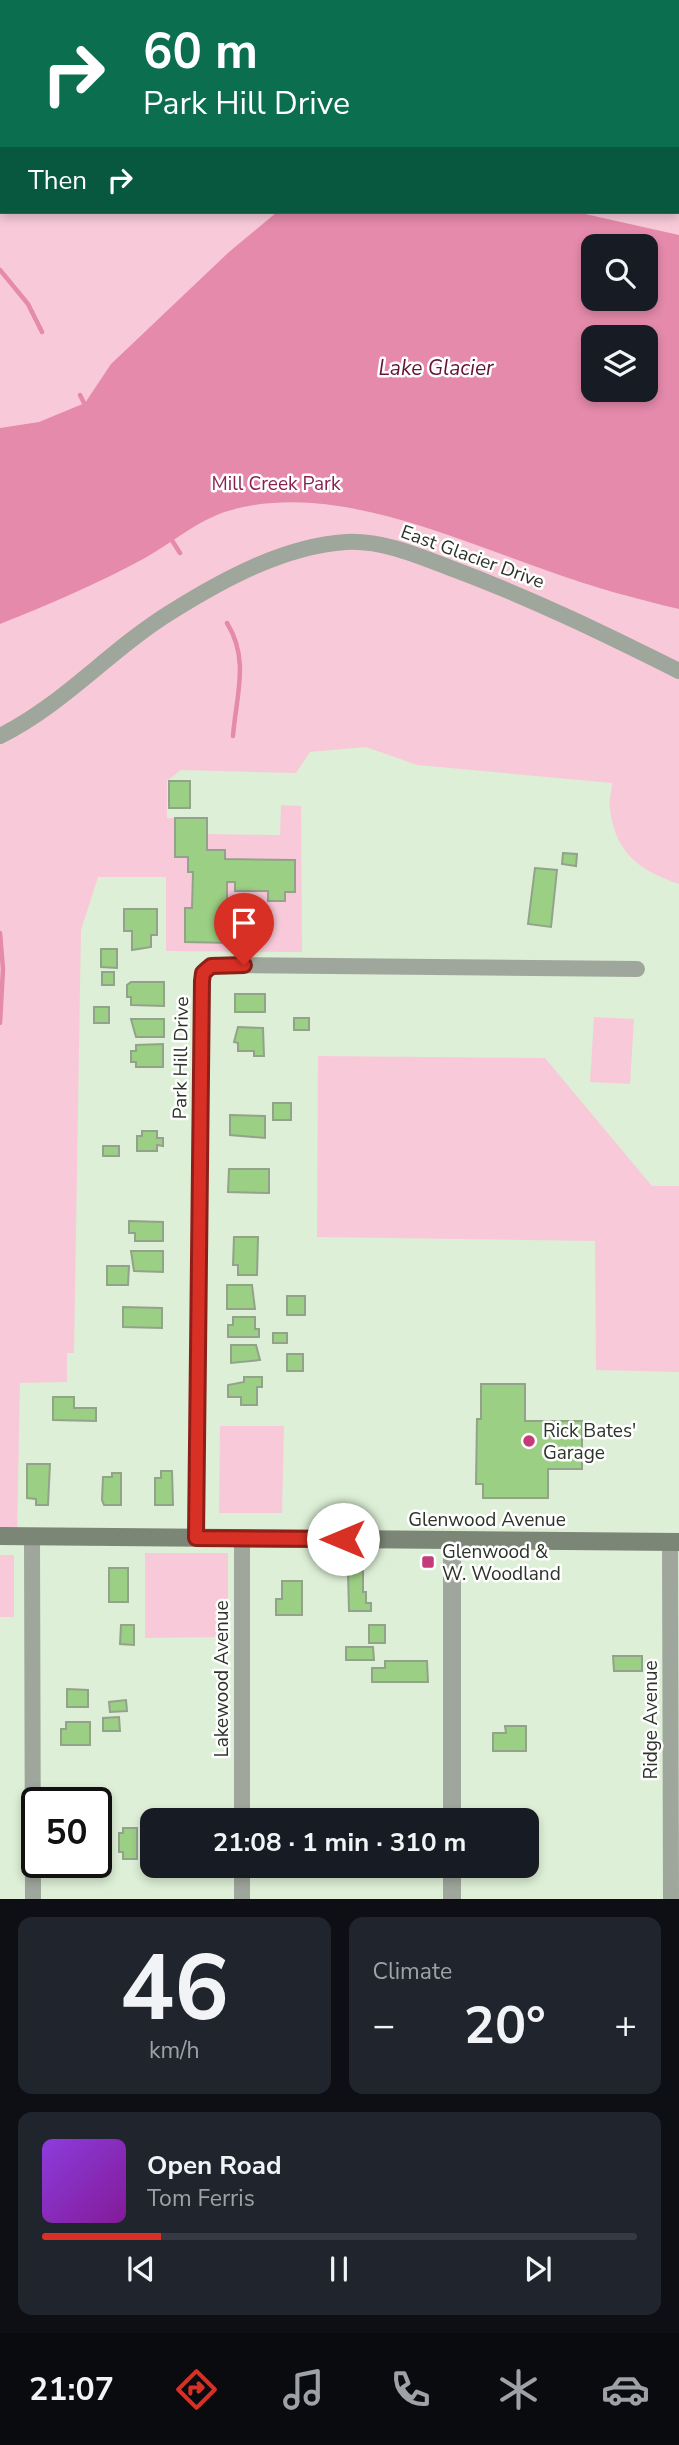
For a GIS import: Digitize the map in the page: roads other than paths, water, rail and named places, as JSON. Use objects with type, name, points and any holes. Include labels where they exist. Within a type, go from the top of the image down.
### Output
[{"type":"main road","name":"Glenwood Avenue","points":[[0,1536],[675,1542]]},
{"type":"street","name":"East Glacier Drive","points":[[0,736],[103,665],[130,640],[223,582],[271,560],[345,542],[385,546],[505,588],[679,671]]},
{"type":"street","name":"Park Hill Drive","points":[[196,1538],[202,981],[206,969],[219,965],[637,969]]},
{"type":"street","points":[[32,1536],[33,1899]]},
{"type":"street","name":"Lakewood Avenue","points":[[242,1538],[242,1808]]},
{"type":"street","points":[[452,1540],[452,1808]]},
{"type":"street","name":"Ridge Avenue","points":[[671,1899],[675,1542]]},
{"type":"street","points":[[242,1878],[242,1899]]},
{"type":"street","points":[[452,1878],[452,1899]]},
{"type":"water","name":"Lake Glacier","points":[[275,214],[585,214],[679,235],[679,609],[583,583],[434,530],[392,518],[350,508],[309,503],[268,503],[217,515],[127,567],[0,624],[0,428],[39,422],[85,403],[111,364],[229,252]]},
{"type":"waterway","points":[[0,270],[28,304],[42,332]]},
{"type":"waterway","points":[[80,395],[84,403]]},
{"type":"waterway","points":[[173,542],[180,553]]},
{"type":"waterway","points":[[227,623],[234,637],[240,664],[233,736]]},
{"type":"waterway","points":[[0,933],[3,969],[0,1023]]},
{"type":"place","name":"Rick Bates' Garage","points":[[529,1441]]},
{"type":"place","name":"Glenwood & W. Woodland","points":[[428,1562]]},
{"type":"park label","name":"Mill Creek Park","points":[[276,483]]}]
